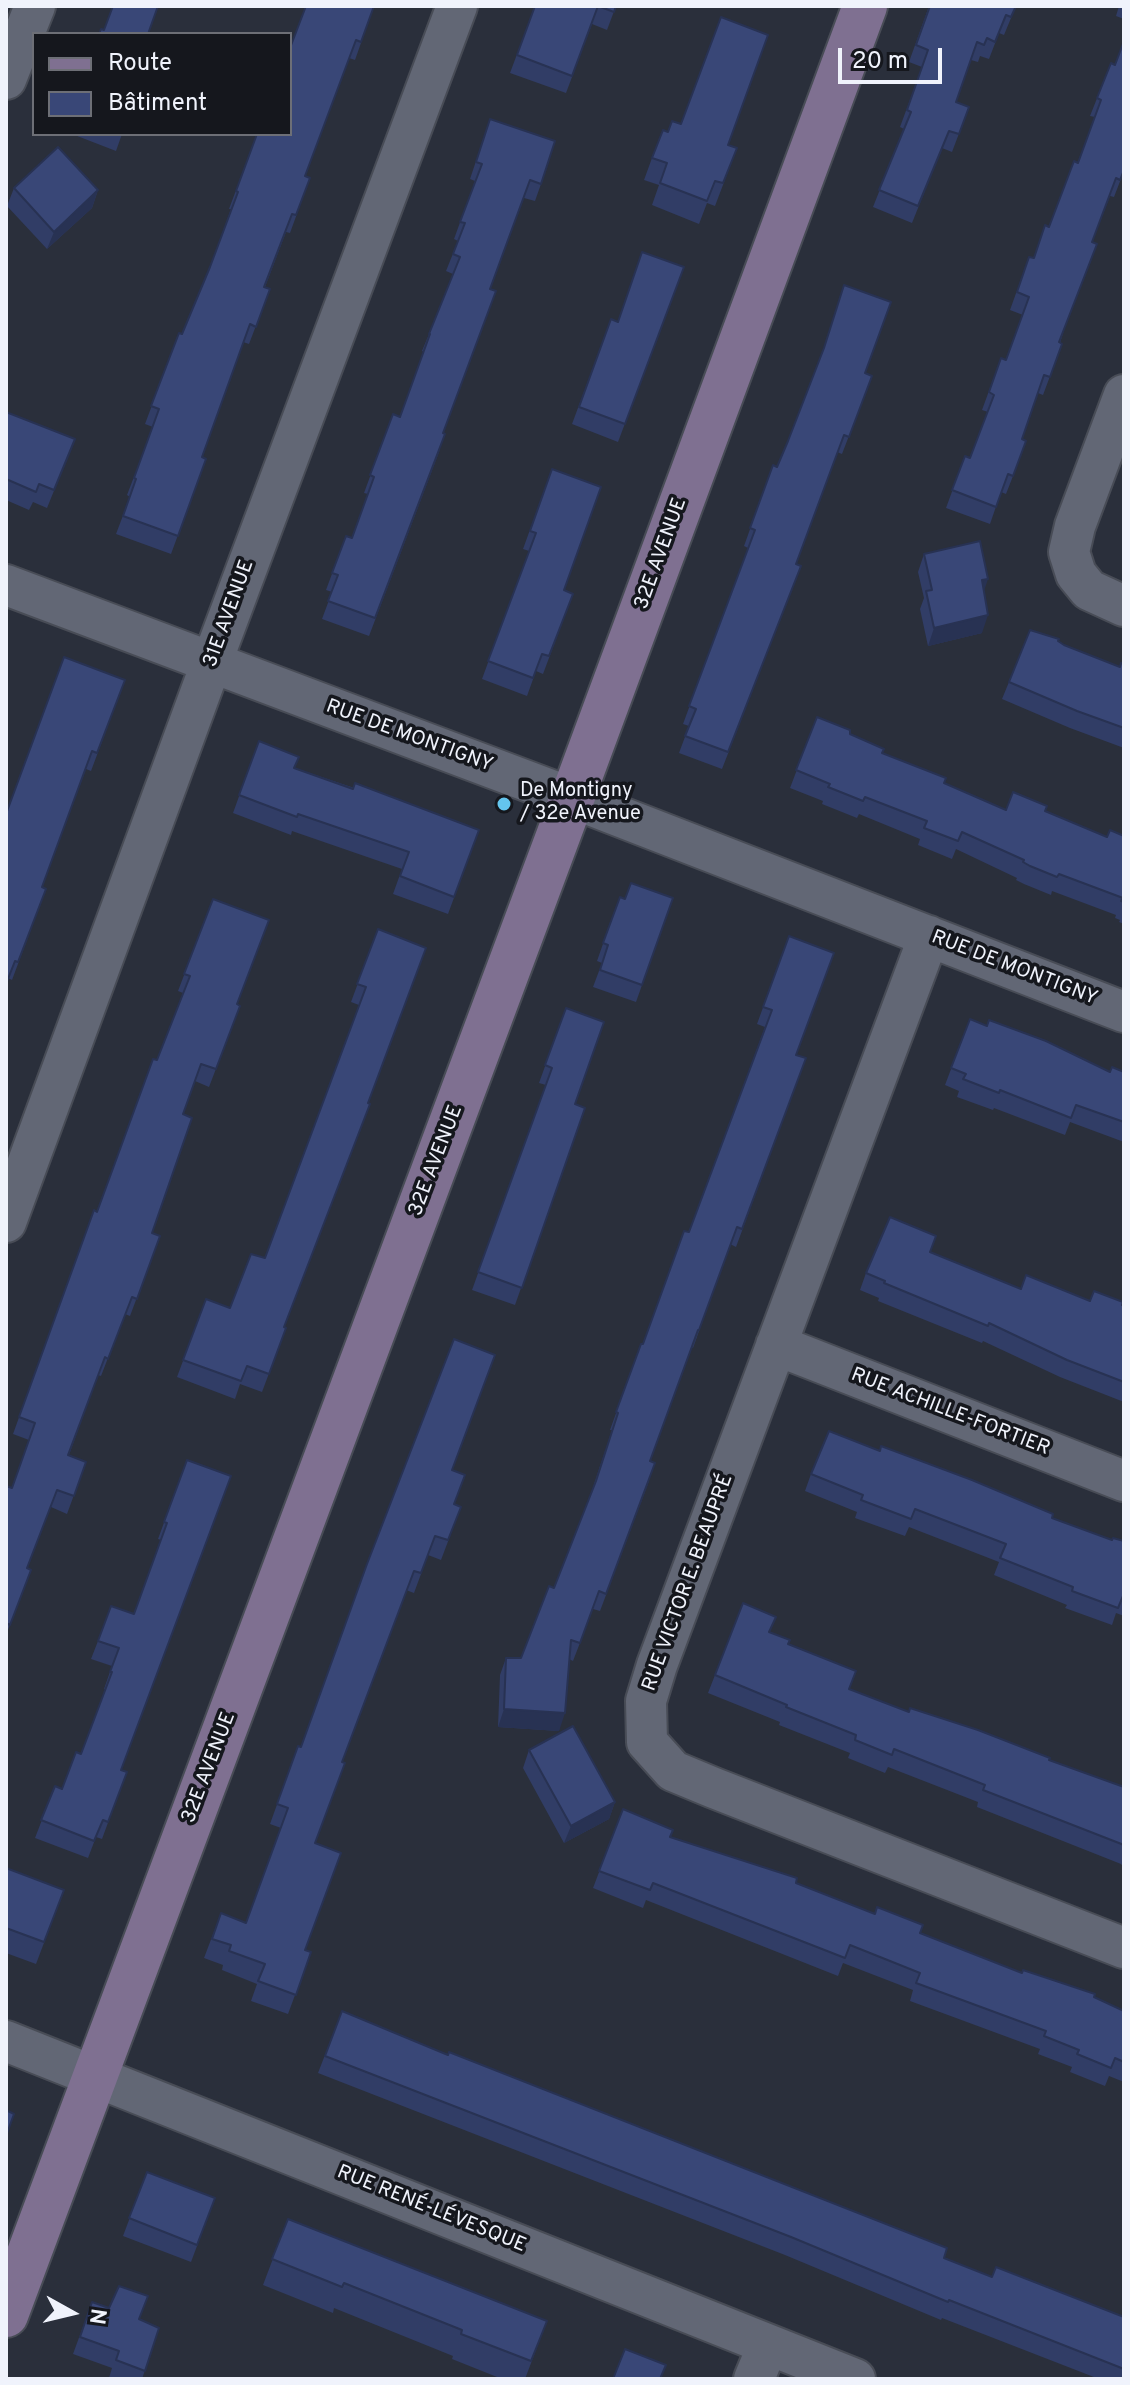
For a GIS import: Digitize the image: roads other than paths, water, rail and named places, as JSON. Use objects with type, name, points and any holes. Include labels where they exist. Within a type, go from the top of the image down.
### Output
[{"type":"street","points":[[6,79],[35,6]]},
{"type":"street","name":"31E AVENUE","points":[[6,1222],[457,6]]},
{"type":"street","name":"32E AVENUE","points":[[6,2315],[865,6]]},
{"type":"street","points":[[1124,395],[1075,526],[1069,552],[1076,574],[1089,590],[1124,606]]},
{"type":"street","name":"RUE DE MONTIGNY","points":[[6,585],[572,798],[1124,1012]]},
{"type":"street","name":"RUE VICTOR E. BEAUPRÉ","points":[[929,936],[657,1665],[646,1701],[647,1742],[673,1771],[1124,1948]]},
{"type":"street","name":"RUE ACHILLE-FORTIER","points":[[776,1345],[1124,1481]]},
{"type":"street","name":"RUE RENÉ-LÉVESQUE","points":[[6,2041],[761,2362],[855,2379]]},
{"type":"place","name":"De Montigny / 32e Avenue","points":[[504,804]]}]
